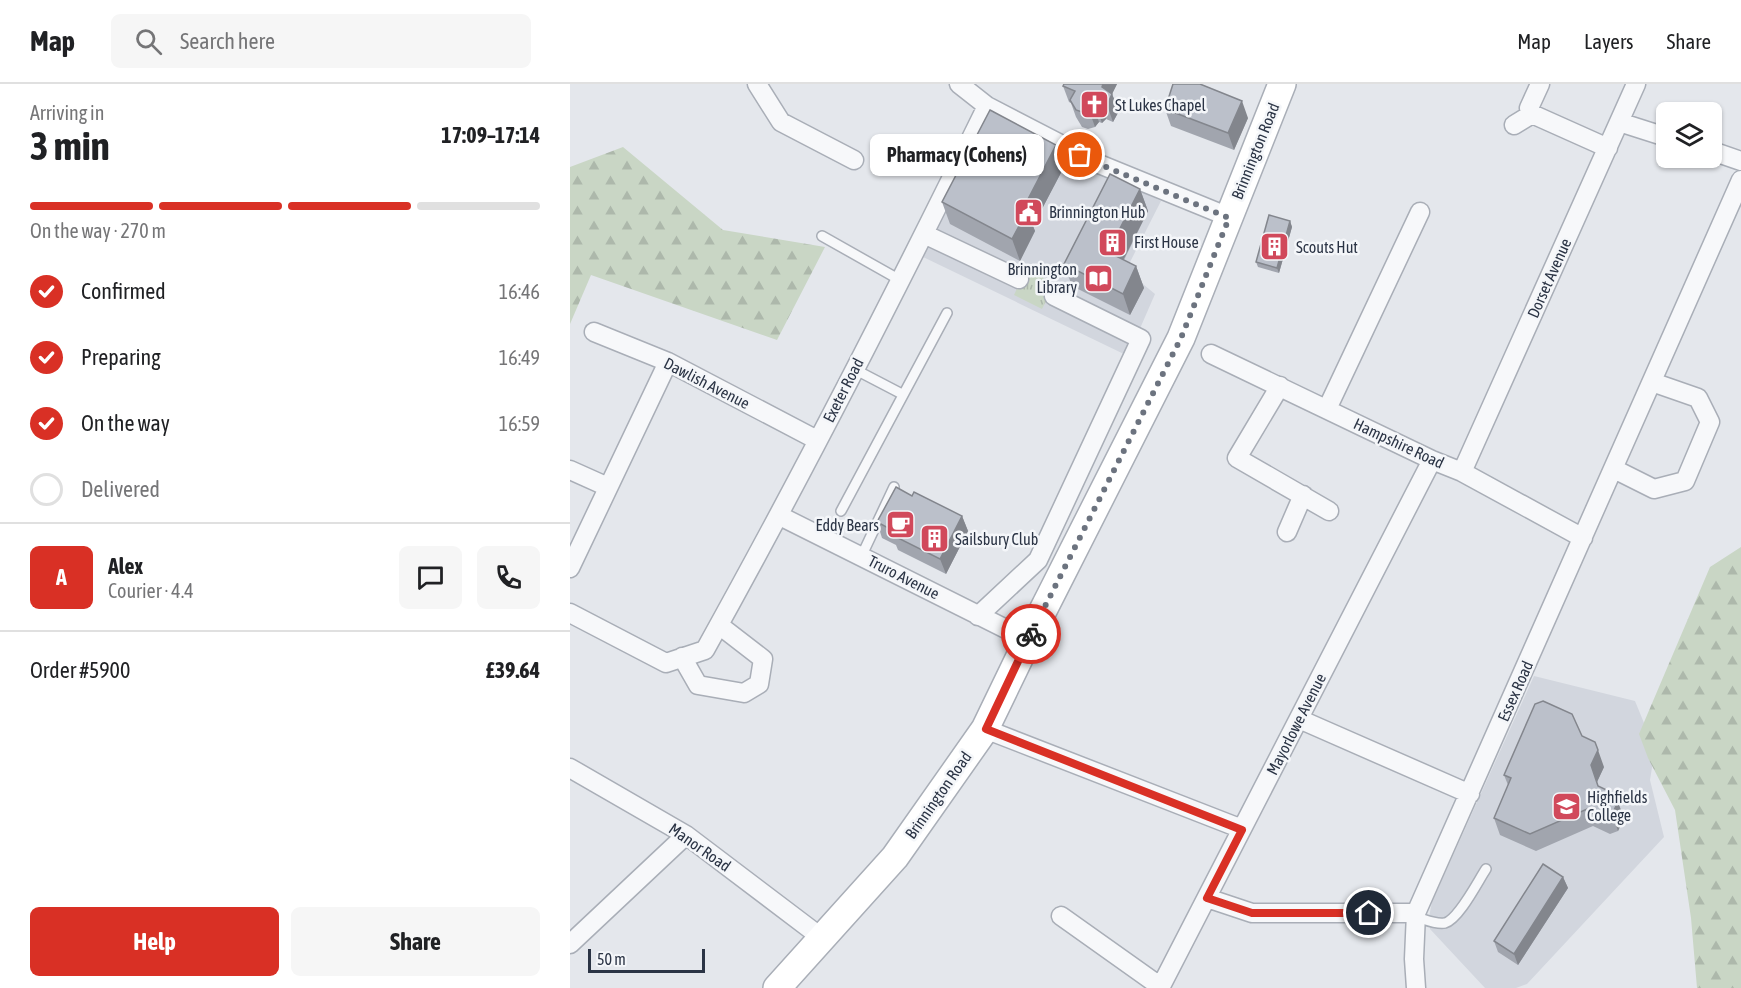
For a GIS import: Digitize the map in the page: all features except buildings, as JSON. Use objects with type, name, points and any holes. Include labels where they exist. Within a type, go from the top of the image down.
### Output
[{"type":"street","points":[[757,84],[781,122],[854,160]]},
{"type":"street","points":[[959,84],[987,106],[1099,164],[1229,218]]},
{"type":"street","name":"Brinnington Road","points":[[777,988],[895,856],[986,729],[1028,640],[1181,338],[1282,84]]},
{"type":"street","points":[[1540,84],[1529,108],[1532,114],[1608,148]]},
{"type":"street","name":"Dorset Avenue","points":[[1462,472],[1636,84]]},
{"type":"street","name":"Exeter Road","points":[[682,657],[705,650],[780,516],[987,106]]},
{"type":"street","points":[[1514,125],[1532,114]]},
{"type":"street","points":[[1619,122],[1656,134]]},
{"type":"street","points":[[1722,154],[1741,161]]},
{"type":"street","name":"Essex Road","points":[[1416,915],[1741,180]]},
{"type":"street","points":[[1327,409],[1420,212]]},
{"type":"street","points":[[924,234],[1019,279]]},
{"type":"street","points":[[978,616],[1038,560],[1141,339],[1054,296]]},
{"type":"street","name":"Dawlish Avenue","points":[[594,332],[668,362],[817,440]]},
{"type":"street","name":"Hampshire Road","points":[[1211,354],[1432,460],[1462,472],[1583,538]]},
{"type":"street","points":[[570,568],[668,362]]},
{"type":"street","points":[[1614,469],[1654,489],[1685,481],[1710,422],[1698,398],[1652,382]]},
{"type":"street","points":[[1280,386],[1237,458],[1329,511]]},
{"type":"street","name":"Mayorlowe Avenue","points":[[1160,987],[1432,460]]},
{"type":"street","points":[[570,470],[608,487]]},
{"type":"street","points":[[1287,532],[1303,495]]},
{"type":"street","name":"Truro Avenue","points":[[780,516],[1028,640]]},
{"type":"street","points":[[570,613],[666,663],[682,657],[698,686],[744,693],[759,684],[763,659],[719,625]]},
{"type":"street","points":[[1299,719],[1470,795]]},
{"type":"street","points":[[986,729],[1242,830]]},
{"type":"street","name":"Manor Road","points":[[570,768],[686,835],[822,938]]},
{"type":"street","points":[[570,944],[686,835]]},
{"type":"street","points":[[1207,898],[1252,913],[1416,915],[1414,958],[1416,988]]},
{"type":"street","points":[[1061,916],[1160,987]]},
{"type":"lane","points":[[822,236],[900,280]]},
{"type":"lane","points":[[841,511],[947,313]]},
{"type":"lane","points":[[854,369],[902,394]]},
{"type":"lane","points":[[861,555],[894,487]]},
{"type":"lane","points":[[1416,915],[1443,924],[1448,921],[1466,901],[1486,868]]},
{"type":"shaded area","points":[[992,121],[1161,201],[1126,270],[1155,294],[1128,356],[921,256]]},
{"type":"shaded area","name":"Highfields College","points":[[1534,676],[1635,701],[1653,745],[1654,755],[1650,780],[1664,837],[1527,984],[1516,988],[1485,988],[1430,929],[1429,917],[1432,902]]},
{"type":"green space","points":[[623,147],[723,230],[825,247],[777,340],[591,275],[570,324],[570,167]]},
{"type":"green space","points":[[1026,269],[1055,284],[1042,309],[1014,295]]},
{"type":"green space","points":[[1741,547],[1741,988],[1697,988],[1691,918],[1675,810],[1648,758],[1639,734],[1710,567]]},
{"type":"way so far","points":[[1031,634],[1181,338],[1229,218],[1080,155]]},
{"type":"place","name":"St Lukes Chapel","points":[[1094,105]]},
{"type":"place","name":"Pharmacy (Cohens)","points":[[1080,155]]},
{"type":"place","name":"Brinnington Hub","points":[[1028,212]]},
{"type":"place","name":"First House","points":[[1113,242]]},
{"type":"place","name":"Scouts Hut","points":[[1275,247]]},
{"type":"place","name":"Brinnington Library","points":[[1098,278]]},
{"type":"place","name":"Eddy Bears","points":[[900,525]]},
{"type":"place","name":"Sailsbury Club","points":[[934,539]]},
{"type":"place","name":"Highfields College","points":[[1566,806]]},
{"type":"route","points":[[1031,634],[986,729],[1242,830],[1207,898],[1252,913],[1369,913]]}]
